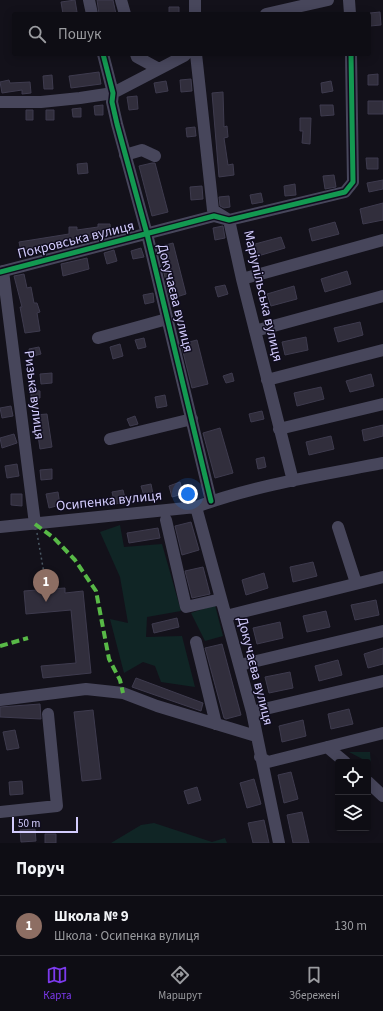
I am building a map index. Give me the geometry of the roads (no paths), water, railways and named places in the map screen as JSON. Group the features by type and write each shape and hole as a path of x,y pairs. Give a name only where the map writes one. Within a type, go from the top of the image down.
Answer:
{"street":[{"path":"89,0 92,12"},
{"path":"121,0 124,12"},
{"path":"195,0 195,12"},
{"path":"275,12 328,0"},
{"path":"349,0 350,12"},
{"name":"Докучаєва вулиця","path":"104,56 113,93 112,102 147,234 211,501"},
{"path":"136,56 159,69"},
{"path":"0,102 41,102 113,93 182,56"},
{"name":"Маріупільська вулиця","path":"196,56 213,210 229,220 242,279 293,481"},
{"name":"Покровська вулиця","path":"2,271 214,216 229,220 345,192 354,182 351,56"},
{"path":"125,155 142,150 154,156"},
{"path":"242,279 383,240"},
{"name":"Ризька вулиця","path":"2,271 35,524"},
{"path":"255,331 383,296"},
{"path":"98,338 167,319"},
{"path":"267,380 383,350"},
{"path":"280,428 383,404"},
{"path":"110,439 192,419"},
{"name":"Осипенка вулиця","path":"0,527 196,507 211,501 293,481 383,463"},
{"name":"Докучаєва вулиця","path":"196,507 252,712 260,757 279,843"},
{"path":"166,520 186,608 221,599"},
{"path":"338,528 356,583"},
{"path":"226,616 383,576"},
{"path":"240,666 383,631"},
{"path":"196,642 216,724"},
{"path":"252,712 383,681"},
{"path":"0,700 86,689 123,693 157,706 256,736"},
{"path":"0,812 57,806 48,714"},
{"path":"260,757 268,762 383,733"},
{"path":"327,747 341,759"},
{"path":"371,785 383,796"}],"place":[{"name":"Школа № 9","path":"46,602"}]}
